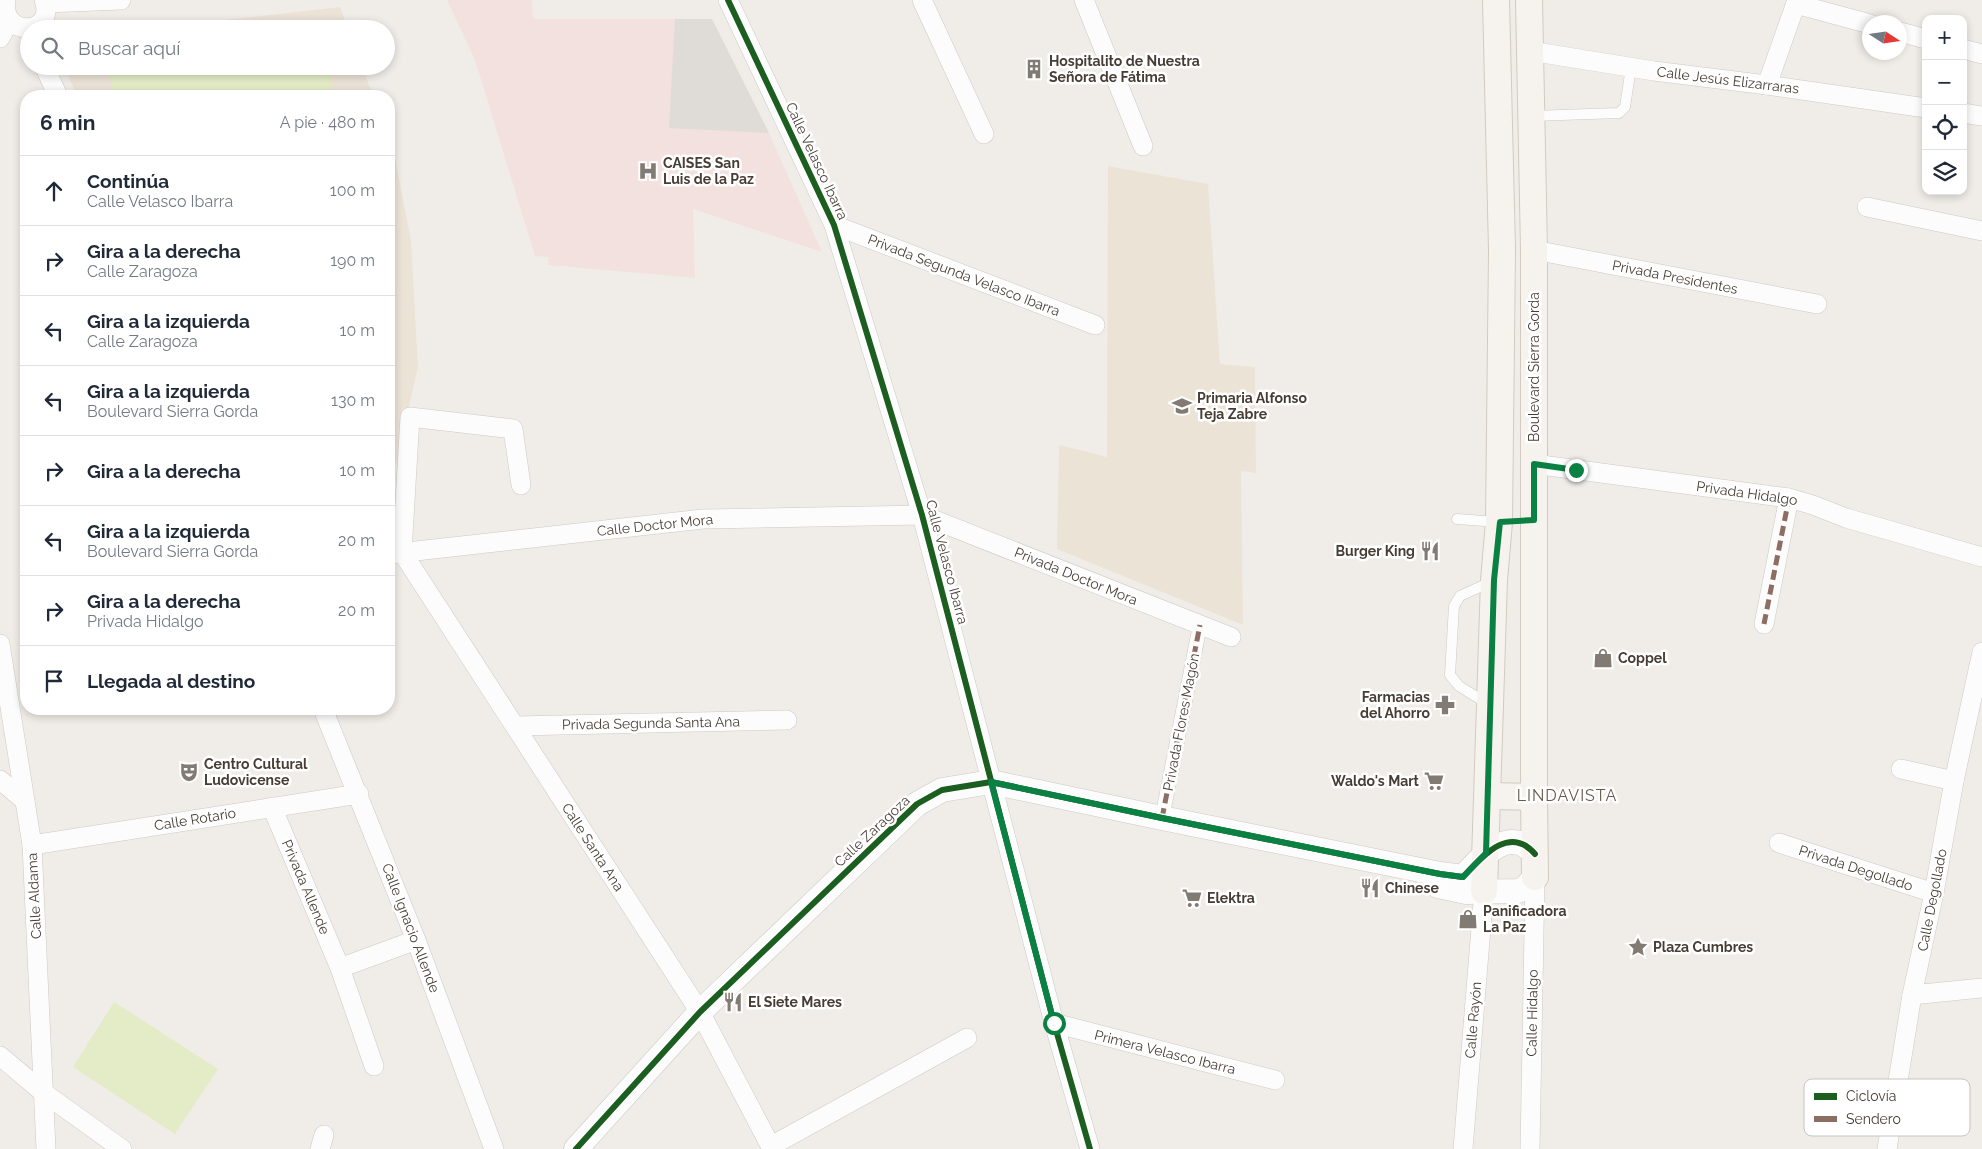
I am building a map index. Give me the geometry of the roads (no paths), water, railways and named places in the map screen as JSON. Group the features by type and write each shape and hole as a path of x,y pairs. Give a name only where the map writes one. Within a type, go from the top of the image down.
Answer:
{"main road":[{"path":"1484,891 1494,580 1500,522 1502,250 1496,0"},
{"name":"Boulevard Sierra Gorda","path":"1528,0 1534,250 1535,866"},
{"path":"1500,522 1534,520"},
{"path":"1488,796 1534,797"}],"street":[{"path":"6,0 4,9 5,30 15,26 20,27"},
{"path":"41,20 44,17 45,2 121,0"},
{"name":"Calle Velasco Ibarra","path":"728,0 834,225 922,515 1054,1023 1090,1149"},
{"path":"922,0 984,134"},
{"path":"1084,0 1143,146"},
{"path":"1767,85 1796,2 1862,22"},
{"path":"1907,34 1922,38"},
{"path":"1967,50 1982,54"},
{"name":"Calle Jesús Elizarraras","path":"1530,51 1922,107"},
{"path":"48,75 55,90"},
{"path":"1967,114 1982,116"},
{"path":"1867,207 1982,231"},
{"name":"Privada Segunda Velasco Ibarra","path":"834,225 1095,325"},
{"name":"Privada Presidentes","path":"1534,250 1817,304"},
{"path":"395,553 410,417 513,429 521,485"},
{"name":"Privada Hidalgo","path":"1534,464 1789,498 1813,504 1846,518 1982,557"},
{"path":"1764,624 1789,498"},
{"name":"Calle Doctor Mora","path":"395,553 703,519 922,515"},
{"name":"Privada Doctor Mora","path":"922,515 1231,637"},
{"name":"Calle Santa Ana","path":"395,553 516,726 700,1012 771,1148"},
{"name":"Privada Flores Magón","path":"1162,818 1200,625"},
{"name":"Calle Aldama","path":"0,644 32,845 46,1149"},
{"name":"Calle Degollado","path":"1898,1079 1912,995 1934,893 1954,781 1982,652"},
{"name":"Calle Ignacio Allende","path":"326,715 359,794 416,940 494,1149"},
{"name":"Privada Segunda Santa Ana","path":"516,726 787,720"},
{"path":"1901,769 1954,781"},
{"path":"0,780 24,800"},
{"name":"Calle Zaragoza","path":"576,1149 700,1012 918,804 942,790 966,787 993,789 1162,818 1463,877 1486,853"},
{"name":"Calle Zaragoza","path":"993,789 1466,892 1484,891"},
{"name":"Calle Rotario","path":"32,845 359,794"},
{"name":"Privada Allende","path":"272,807 340,968 374,1066"},
{"path":"1484,891 1518,891 1525,888 1535,866 1528,846 1520,842 1512,841 1486,853"},
{"name":"Privada Degollado","path":"1779,843 1934,893"},
{"name":"Calle Hidalgo","path":"1530,1149 1535,866"},
{"name":"Calle Rayón","path":"1463,1149 1484,891"},
{"path":"340,968 416,940"},
{"path":"1912,995 1982,988"},
{"name":"Primera Velasco Ibarra","path":"1054,1023 1275,1080"},
{"path":"771,1148 967,1038"},
{"path":"0,1056 44,1093 122,1149"},
{"name":"Calle Degollado","path":"1887,1149 1889,1136"}],"lane":[{"path":"1530,116 1619,114 1625,107 1631,67"},
{"path":"1457,519 1500,522"},
{"path":"1491,705 1458,686 1450,675 1454,606 1460,596 1494,580"}],"place":[{"name":"Hospitalito de Nuestra Señora de Fátima","path":"1034,69"},
{"name":"CAISES San Luis de la Paz","path":"648,171"},
{"name":"Primaria Alfonso Teja Zabre","path":"1182,406"},
{"name":"Burger King","path":"1430,551"},
{"name":"Coppel","path":"1603,658"},
{"name":"Farmacias del Ahorro","path":"1445,705"},
{"name":"Centro Cultural Ludovicense","path":"189,772"},
{"name":"Waldo's Mart","path":"1434,781"},
{"name":"Chinese","path":"1370,888"},
{"name":"Elektra","path":"1192,898"},
{"name":"Panificadora La Paz","path":"1468,919"},
{"name":"Plaza Cumbres","path":"1638,947"},
{"name":"El Siete Mares","path":"733,1002"}],"district":[{"name":"LINDAVISTA","path":"1567,795"}]}
